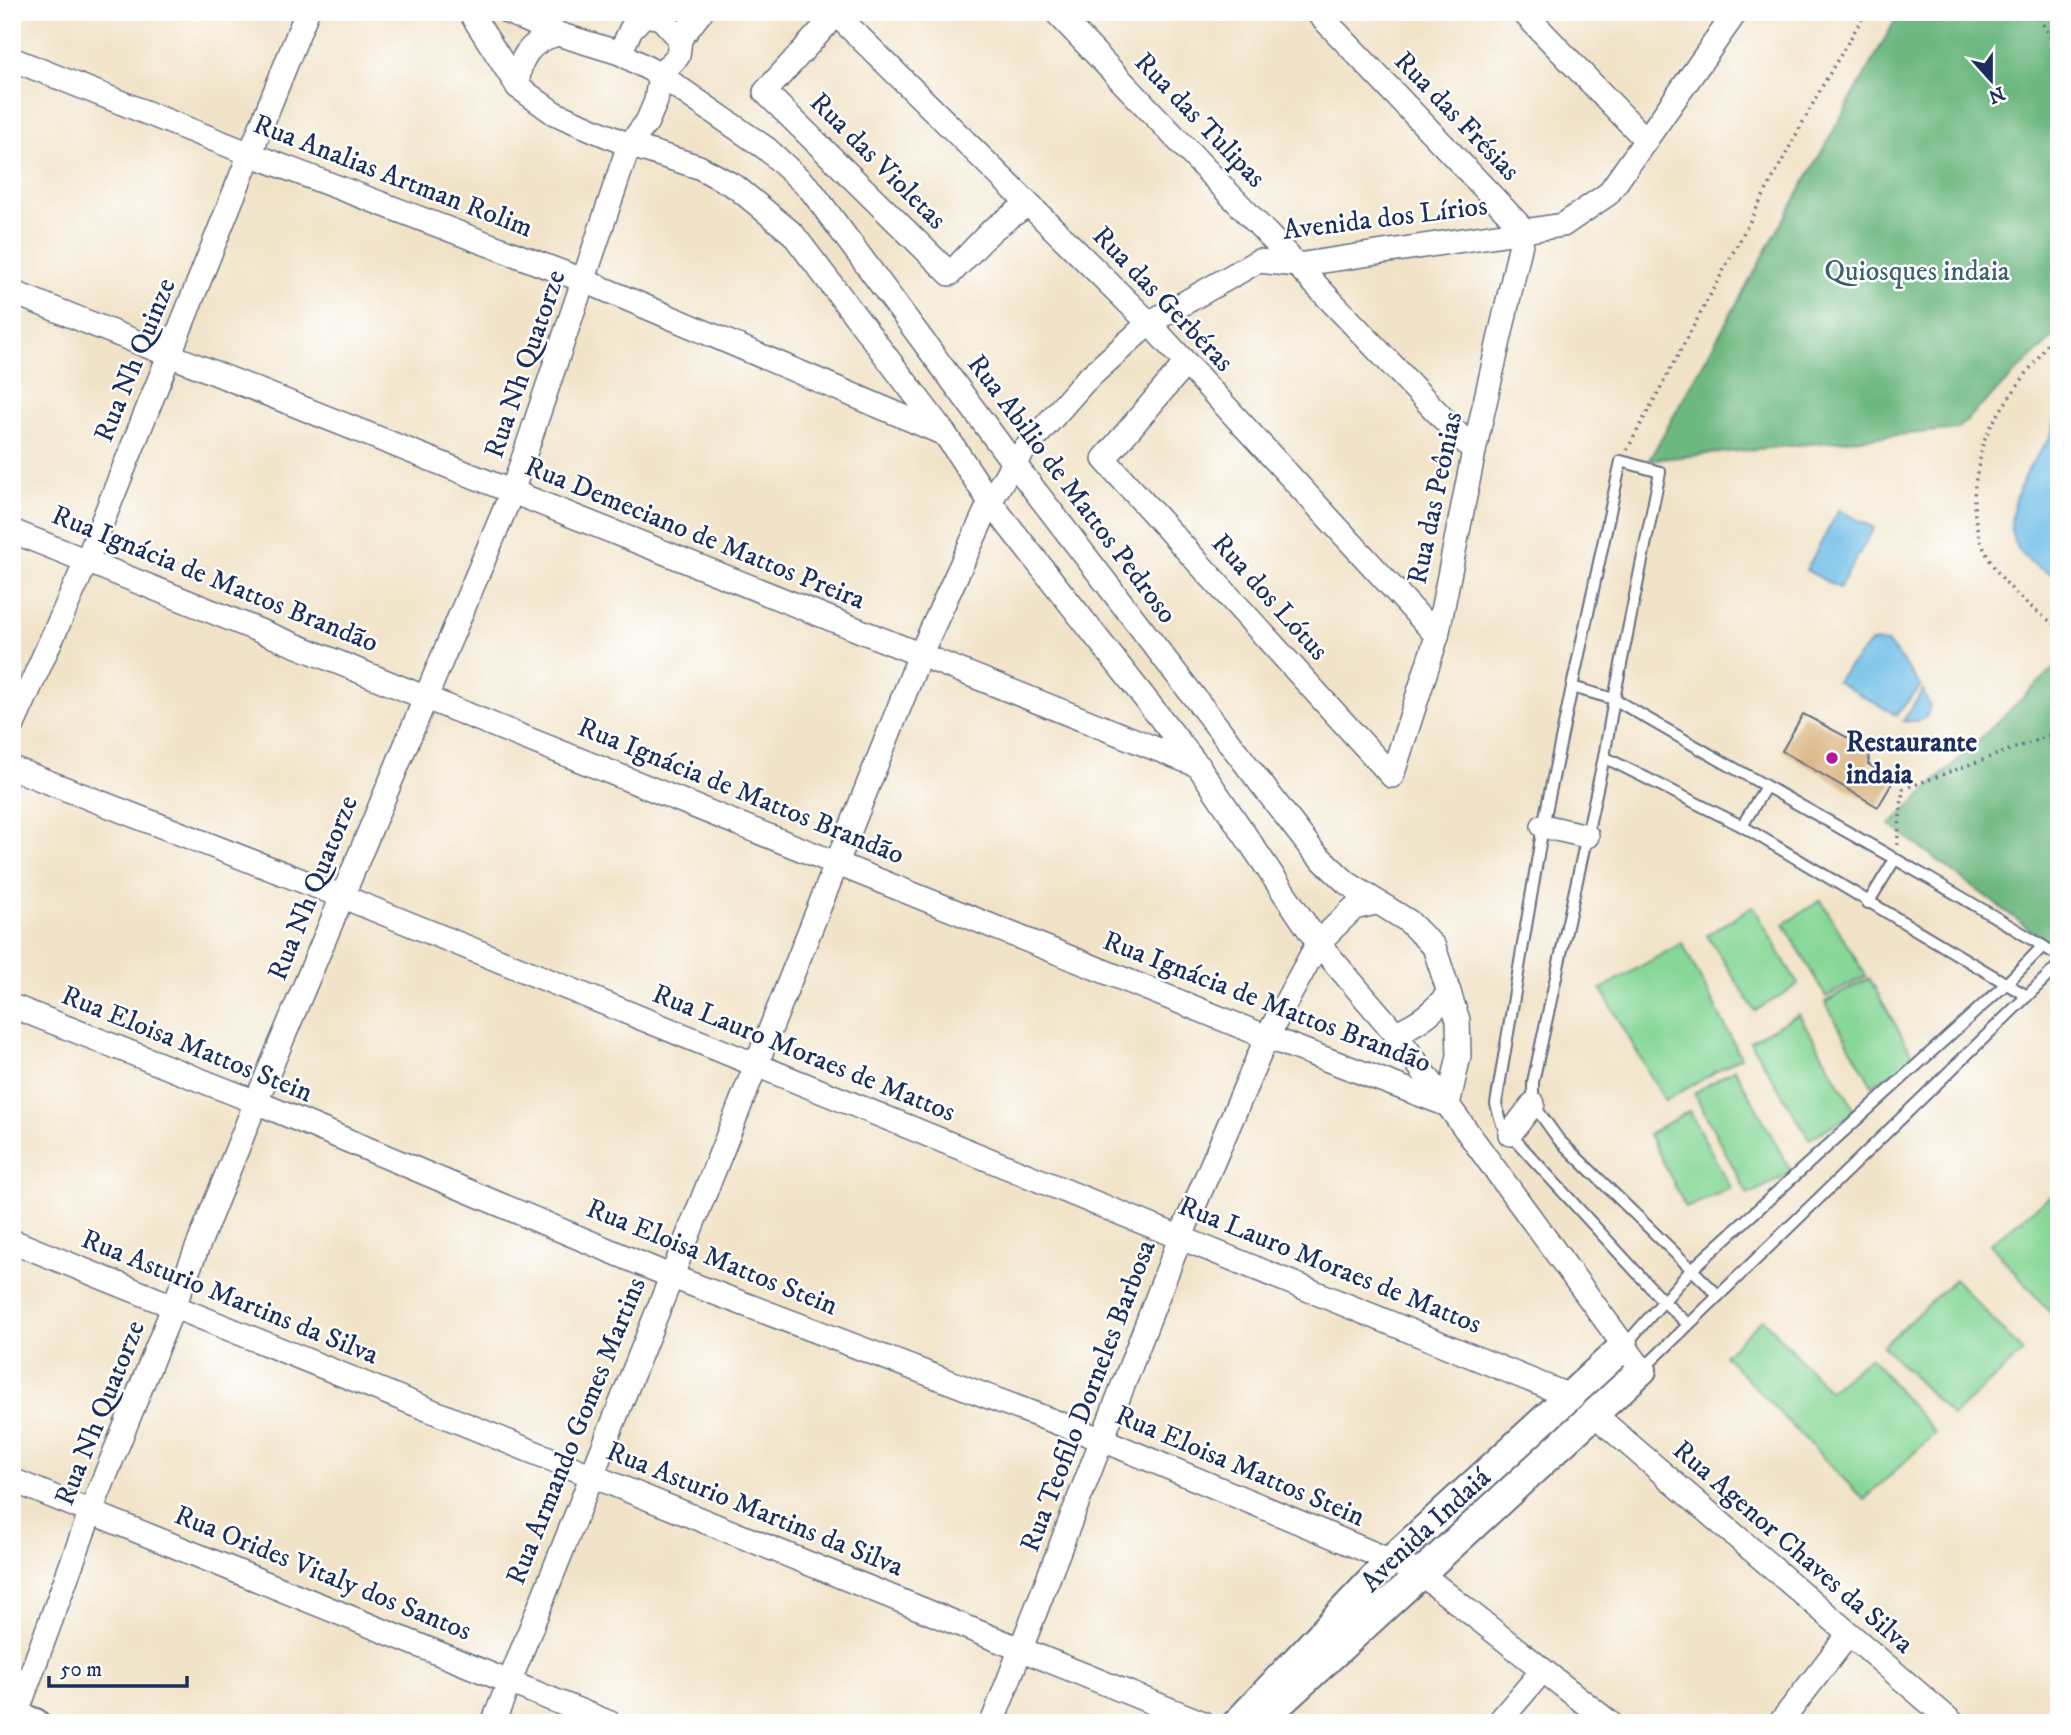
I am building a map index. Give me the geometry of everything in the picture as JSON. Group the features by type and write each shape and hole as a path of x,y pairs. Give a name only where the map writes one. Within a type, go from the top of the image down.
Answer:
{"street":[{"name":"Rua Nh Quinze","path":"12,727 87,560 307,12"},
{"path":"470,12 518,87 554,113 629,145 699,167 736,187 793,234 945,434 990,502 1199,767 1318,943 1395,1033 1642,1370"},
{"name":"Rua Abilio de Mattos Pedroso","path":"508,12 558,34 620,53 660,75 767,149 811,190 1011,460 1313,851 1347,883 1408,921 1434,947 1458,1020 1459,1056 1448,1105"},
{"path":"660,75 678,56 680,39 701,12"},
{"name":"Rua das Tulipas","path":"1056,12 1474,451"},
{"name":"Rua das Frésias","path":"1317,12 1524,230"},
{"path":"1523,12 1646,140"},
{"name":"Avenida dos Lírios","path":"990,502 1011,460 1145,320 1258,261 1297,265 1563,225 1608,194 1736,12"},
{"name":"Rua das Violetas","path":"837,13 765,92 950,274 992,230 1028,204"},
{"name":"Rua das Gerbéras","path":"837,13 1145,320 1437,636"},
{"path":"620,53 631,29 646,14 661,18 680,39"},
{"path":"518,87 517,70 524,55 543,38 558,34"},
{"name":"Rua Analias Artman Rolim","path":"12,59 250,154 585,281 945,434"},
{"name":"Rua Nh Quatorze","path":"19,1719 91,1511 341,896 512,492 629,145 647,122 656,101 660,75"},
{"name":"Rua das Peônias","path":"1392,776 1437,636 1474,451 1524,230"},
{"name":"Rua Demeciano de Mattos Preira","path":"12,292 1199,767"},
{"name":"Rua dos Lótus","path":"1186,363 1104,458 1392,776"},
{"name":"Rua Armando Gomes Martins","path":"493,1723 835,861 920,655 990,502"},
{"name":"Rua Ignácia de Mattos Brandão","path":"12,531 425,695 1267,1037 1448,1105"},
{"name":"Rua Lauro Moraes de Mattos","path":"12,768 341,896 753,1066 1181,1236 1572,1397"},
{"path":"1543,826 1587,836"},
{"name":"Rua Teofilo Dorneles Barbosa","path":"992,1723 1181,1236 1267,1037 1318,943 1354,908 1375,902"},
{"path":"1395,1033 1413,1026 1438,1008 1449,992"},
{"name":"Rua Eloisa Mattos Stein","path":"12,1006 256,1102 670,1276 1103,1440 1420,1573 1610,1723"},
{"path":"1510,1135 1533,1104"},
{"name":"Rua Asturio Martins da Silva","path":"12,1241 1203,1723"},
{"name":"Avenida Indaiá","path":"1237,1723 1390,1561 1572,1397 1624,1346"},
{"name":"Avenida Indaiá","path":"1259,1723 1642,1370"},
{"name":"Rua Agenor Chaves da Silva","path":"1594,1415 1953,1723"},
{"name":"Rua Orides Vitaly dos Santos","path":"12,1479 610,1723"},
{"path":"1780,1723 1848,1635"},
{"path":"1498,1723 1544,1670"}],"lane":[{"path":"1688,1324 1663,1301 1510,1135 1502,1124 1496,1104 1543,826 1621,461 1660,472 1604,757 1533,1082 1533,1104 1559,1140 1718,1295"},
{"path":"1572,687 1614,699 2059,956"},
{"path":"1604,757 1742,826 2027,996"},
{"path":"1742,826 1765,788"},
{"path":"1868,903 1895,859"},
{"path":"1624,1346 1691,1270 2006,984 2043,946"},
{"path":"1642,1370 2059,965"}],"path":[{"path":"1621,461 1824,83 1866,12"},
{"path":"2036,12 2059,52"},
{"path":"2059,327 1985,438 1973,502 1976,526 1987,557 1999,576 2020,598 2059,627"},
{"path":"1895,859 1903,789 2059,732"}],"green space":[{"name":"Quiosques indaia","path":"1900,12 2059,12 2059,326 2052,338 1957,429 1649,460"},
{"path":"2059,663 2059,951 1890,825"},
{"path":"1821,900 1866,976 1826,997 1784,924"},
{"path":"1753,906 1798,985 1755,1011 1707,935"},
{"path":"1682,943 1741,1057 1665,1101 1601,989"},
{"path":"1869,978 1916,1061 1872,1085 1825,1002"},
{"path":"1799,1014 1856,1112 1809,1139 1750,1041"},
{"path":"1735,1069 1792,1173 1748,1195 1694,1093"},
{"path":"1689,1111 1731,1188 1686,1208 1649,1134"},
{"path":"2059,1189 2059,1323 1990,1244"},
{"path":"1955,1279 2023,1352 1952,1416 1883,1346"},
{"path":"1763,1319 1829,1391 1870,1357 1935,1433 1864,1500 1724,1355"}],"water":[{"path":"2059,397 2059,577 2026,558 2012,535 2011,521 2027,472 2053,430"},
{"path":"1839,510 1874,528 1839,588 1806,570"},
{"path":"1871,642 1888,643 1921,686 1896,715 1836,681"},
{"path":"1923,690 1930,707 1926,717 1918,721 1903,721"}],"building":[{"name":"Restaurante indaia","path":"1803,714 1871,750 1868,764 1894,780 1878,807 1782,751"}],"place":[{"name":"Restaurante indaia","path":"1832,758"}]}
